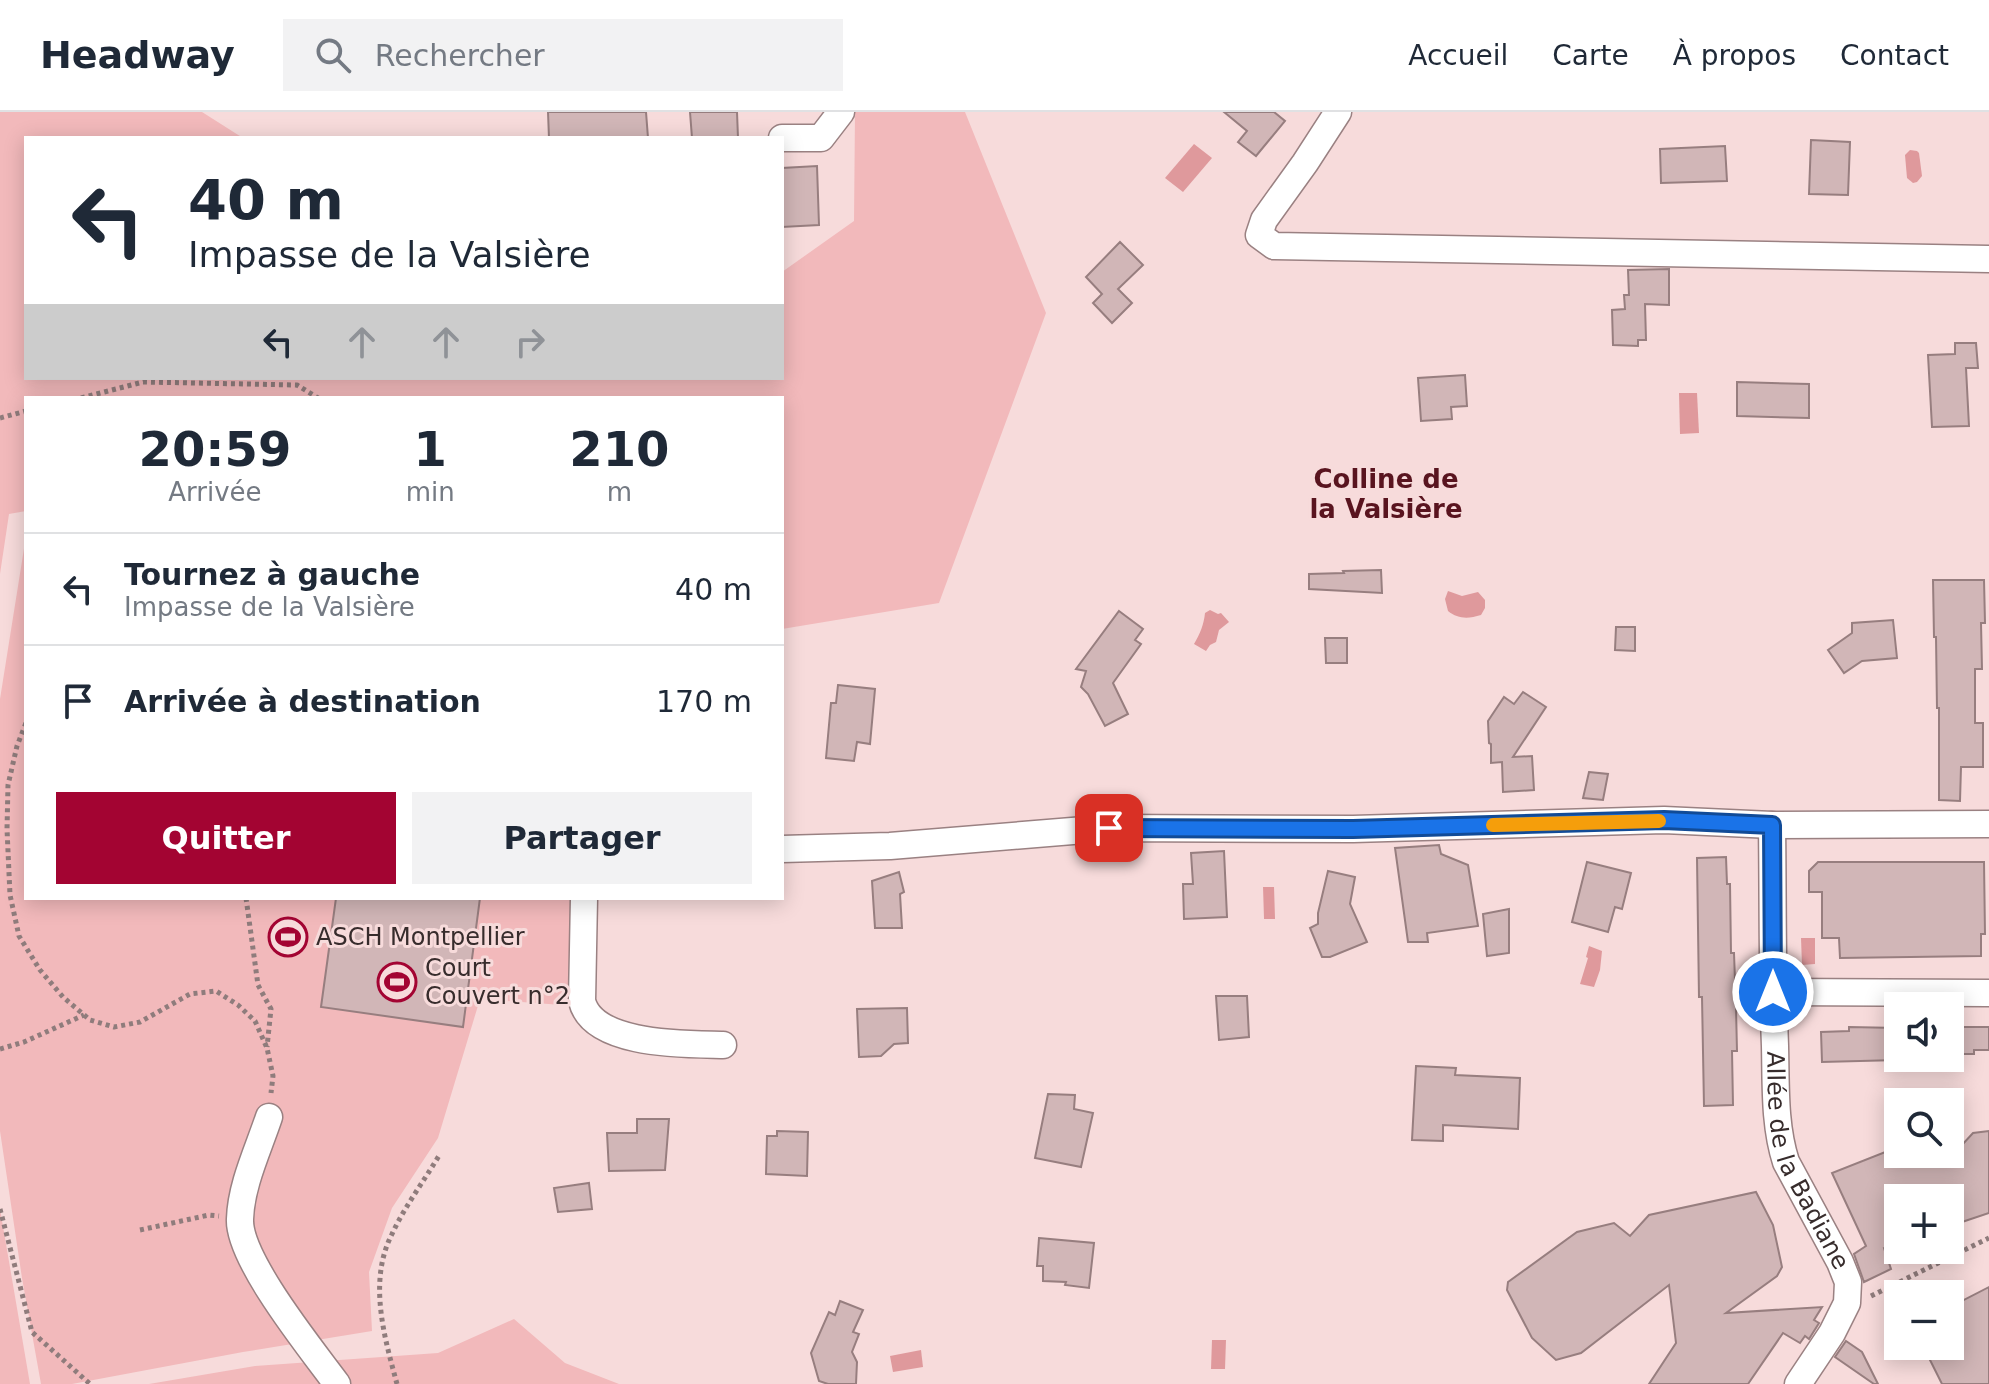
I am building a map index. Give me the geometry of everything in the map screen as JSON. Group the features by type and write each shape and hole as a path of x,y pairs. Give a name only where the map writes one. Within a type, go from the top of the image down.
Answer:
{"street":[{"path":"784,138 821,138 841,112"},
{"path":"1338,112 1264,220 1259,235 1274,246 1989,259"},
{"path":"784,849 890,846 1109,828 1353,829 1664,820 1772,825 1989,824"},
{"name":"Allée de la Badiane","path":"1772,825 1773,992 1780,1144 1786,1162 1848,1282 1847,1303 1832,1333 1798,1384"},
{"path":"584,900 584,1012 598,1024 629,1038 723,1045"},
{"path":"1773,992 1989,993"},
{"path":"269,1117 250,1173 240,1218 240,1234 249,1257 337,1384"}],"path":[{"path":"89,396 143,382 297,385 315,396"},
{"path":"0,418 24,412"},
{"path":"24,728 8,785 10,895 19,936 40,970 63,997 90,1020 114,1027 140,1022 190,994 216,991 238,1005 255,1021 267,1048 273,1076 269,1117"},
{"path":"246,900 258,985 271,1009 267,1048"},
{"path":"0,1049 24,1042 84,1015"},
{"path":"397,1384 381,1317 380,1272 390,1237 440,1154"},
{"path":"0,1209 32,1332 90,1384"},
{"path":"140,1230 209,1215 240,1218"},
{"path":"1847,1303 1868,1297 1989,1238"}],"shaded area":[{"path":"0,112 202,112 240,136 24,136 24,380 784,380 784,271 854,221 855,112 965,112 1046,313 939,603 784,629 784,396 24,396 24,511 9,514 0,574"},
{"path":"1194,144 1212,158 1183,192 1165,178"},
{"path":"1910,150 1919,153 1922,176 1913,183 1907,178 1905,155"},
{"path":"1679,393 1697,393 1699,433 1680,434"},
{"name":"ASCH Montpellier","path":"24,549 24,900 577,900 574,975 562,1005 480,999 438,1138 392,1208 369,1272 372,1331 72,1384 41,1384 0,1131 0,699"},
{"path":"1448,591 1462,596 1478,592 1485,600 1481,615 1463,618 1448,611 1445,599"},
{"path":"1210,610 1221,613 1229,622 1219,630 1216,642 1206,651 1194,644 1205,613"},
{"path":"1263,887 1274,887 1275,919 1264,919"},
{"path":"1801,938 1815,938 1815,964 1802,965"},
{"path":"1589,946 1602,951 1594,987 1580,984"},
{"path":"0,1209 30,1384 0,1384"},
{"path":"514,1319 565,1363 619,1384 149,1384 255,1366 438,1353"},
{"path":"1212,1340 1226,1340 1225,1369 1211,1369"},
{"path":"921,1350 923,1367 893,1372 890,1356"}],"building":[{"path":"548,112 646,112 648,136 549,136"},
{"path":"690,112 737,112 738,136 692,136"},
{"path":"1224,112 1274,112 1285,121 1256,156 1238,142 1247,131"},
{"path":"1811,140 1850,142 1848,195 1809,194"},
{"path":"1725,146 1727,181 1661,183 1660,149"},
{"path":"817,166 819,225 784,227 784,168"},
{"path":"1120,242 1143,265 1118,289 1132,303 1112,323 1093,303 1102,294 1086,277"},
{"path":"1669,269 1669,305 1645,304 1646,340 1638,340 1638,346 1613,345 1612,310 1625,309 1624,295 1629,295 1628,270"},
{"path":"1955,343 1976,343 1978,368 1966,368 1969,426 1932,427 1928,355 1955,354"},
{"path":"1465,375 1467,406 1451,407 1452,419 1421,421 1418,378"},
{"path":"1737,382 1809,384 1809,418 1737,416"},
{"path":"1381,570 1382,593 1309,589 1309,574"},
{"path":"1933,580 1984,580 1982,669 1975,669 1975,723 1983,723 1983,767 1961,767 1960,801 1939,800 1939,708"},
{"path":"1119,611 1143,629 1135,640 1141,644 1113,683 1128,714 1105,726 1081,687 1086,671 1076,669"},
{"path":"1893,620 1897,658 1862,661 1844,673 1828,650 1852,633 1852,623"},
{"path":"1616,627 1635,627 1635,651 1615,650"},
{"path":"1325,638 1347,638 1347,663 1326,663"},
{"path":"838,685 875,689 870,744 857,742 854,761 826,758 831,703 836,703"},
{"path":"1523,692 1546,707 1513,757 1532,756 1534,790 1503,792 1502,762 1491,763 1488,721 1504,697 1514,704"},
{"path":"1589,772 1608,774 1603,800 1583,798"},
{"path":"1439,845 1441,854 1468,865 1478,926 1427,933 1428,942 1408,942 1395,848"},
{"path":"1224,851 1227,917 1184,919 1183,884 1193,884 1191,853"},
{"path":"1726,857 1736,1008 1737,1051 1732,1051 1733,1105 1704,1106 1697,858"},
{"path":"1587,862 1631,873 1622,909 1615,907 1608,932 1572,922"},
{"path":"1818,862 1984,862 1985,934 1981,934 1981,956 1840,958 1839,938 1822,938 1822,892 1809,892 1809,871"},
{"path":"1328,871 1355,877 1350,904 1367,942 1330,957 1322,957 1310,928 1318,924"},
{"path":"899,872 904,892 900,894 902,928 875,928 872,881"},
{"path":"336,900 480,900 463,1027 321,1007"},
{"path":"1509,909 1509,953 1487,956 1483,914"},
{"path":"1216,996 1247,996 1249,1037 1219,1040"},
{"path":"907,1008 908,1043 894,1044 881,1056 859,1057 857,1009"},
{"path":"1849,1027 1884,1028 1884,1060 1822,1062 1821,1032 1849,1031"},
{"path":"1964,1027 1989,1027 1989,1050 1974,1050 1974,1054 1964,1054"},
{"path":"1416,1066 1456,1068 1455,1075 1520,1078 1518,1129 1443,1125 1443,1141 1412,1140"},
{"path":"1048,1094 1075,1095 1074,1109 1093,1113 1081,1167 1035,1158"},
{"path":"637,1119 669,1119 665,1170 609,1171 607,1133 637,1133"},
{"path":"777,1131 808,1132 807,1176 766,1174 767,1136 777,1136"},
{"path":"1989,1131 1989,1213 1964,1221 1964,1184 1884,1184 1884,1264 1889,1264 1891,1269 1864,1282 1854,1254 1866,1246 1832,1173 1884,1153 1884,1168 1964,1168 1964,1143 1973,1133"},
{"path":"589,1183 592,1209 558,1212 554,1188"},
{"path":"1756,1192 1773,1225 1782,1267 1777,1276 1726,1313 1822,1307 1814,1320 1819,1323 1809,1339 1805,1336 1800,1343 1783,1333 1748,1384 1649,1384 1676,1343 1669,1285 1581,1353 1556,1360 1532,1338 1507,1290 1508,1282 1577,1232 1614,1223 1630,1236 1649,1215"},
{"path":"1039,1238 1094,1243 1089,1288 1065,1285 1066,1282 1043,1281 1043,1266 1037,1266"},
{"path":"1989,1287 1989,1384 1942,1384 1930,1360 1964,1360 1964,1300"},
{"path":"840,1301 863,1310 853,1332 859,1334 852,1352 857,1362 856,1384 819,1381 811,1353 829,1312 835,1315"},
{"path":"1846,1341 1862,1352 1878,1384 1835,1357"}],"slow traffic":[{"path":"1493,825 1659,821"}],"place":[{"name":"ASCH Montpellier","path":"288,937"},
{"name":"Court Couvert n°2","path":"397,982"}],"district":[{"name":"Colline de la Valsière","path":"1386,494"}],"route":[{"path":"1109,828 1353,829 1664,820 1772,825 1773,992"}]}
